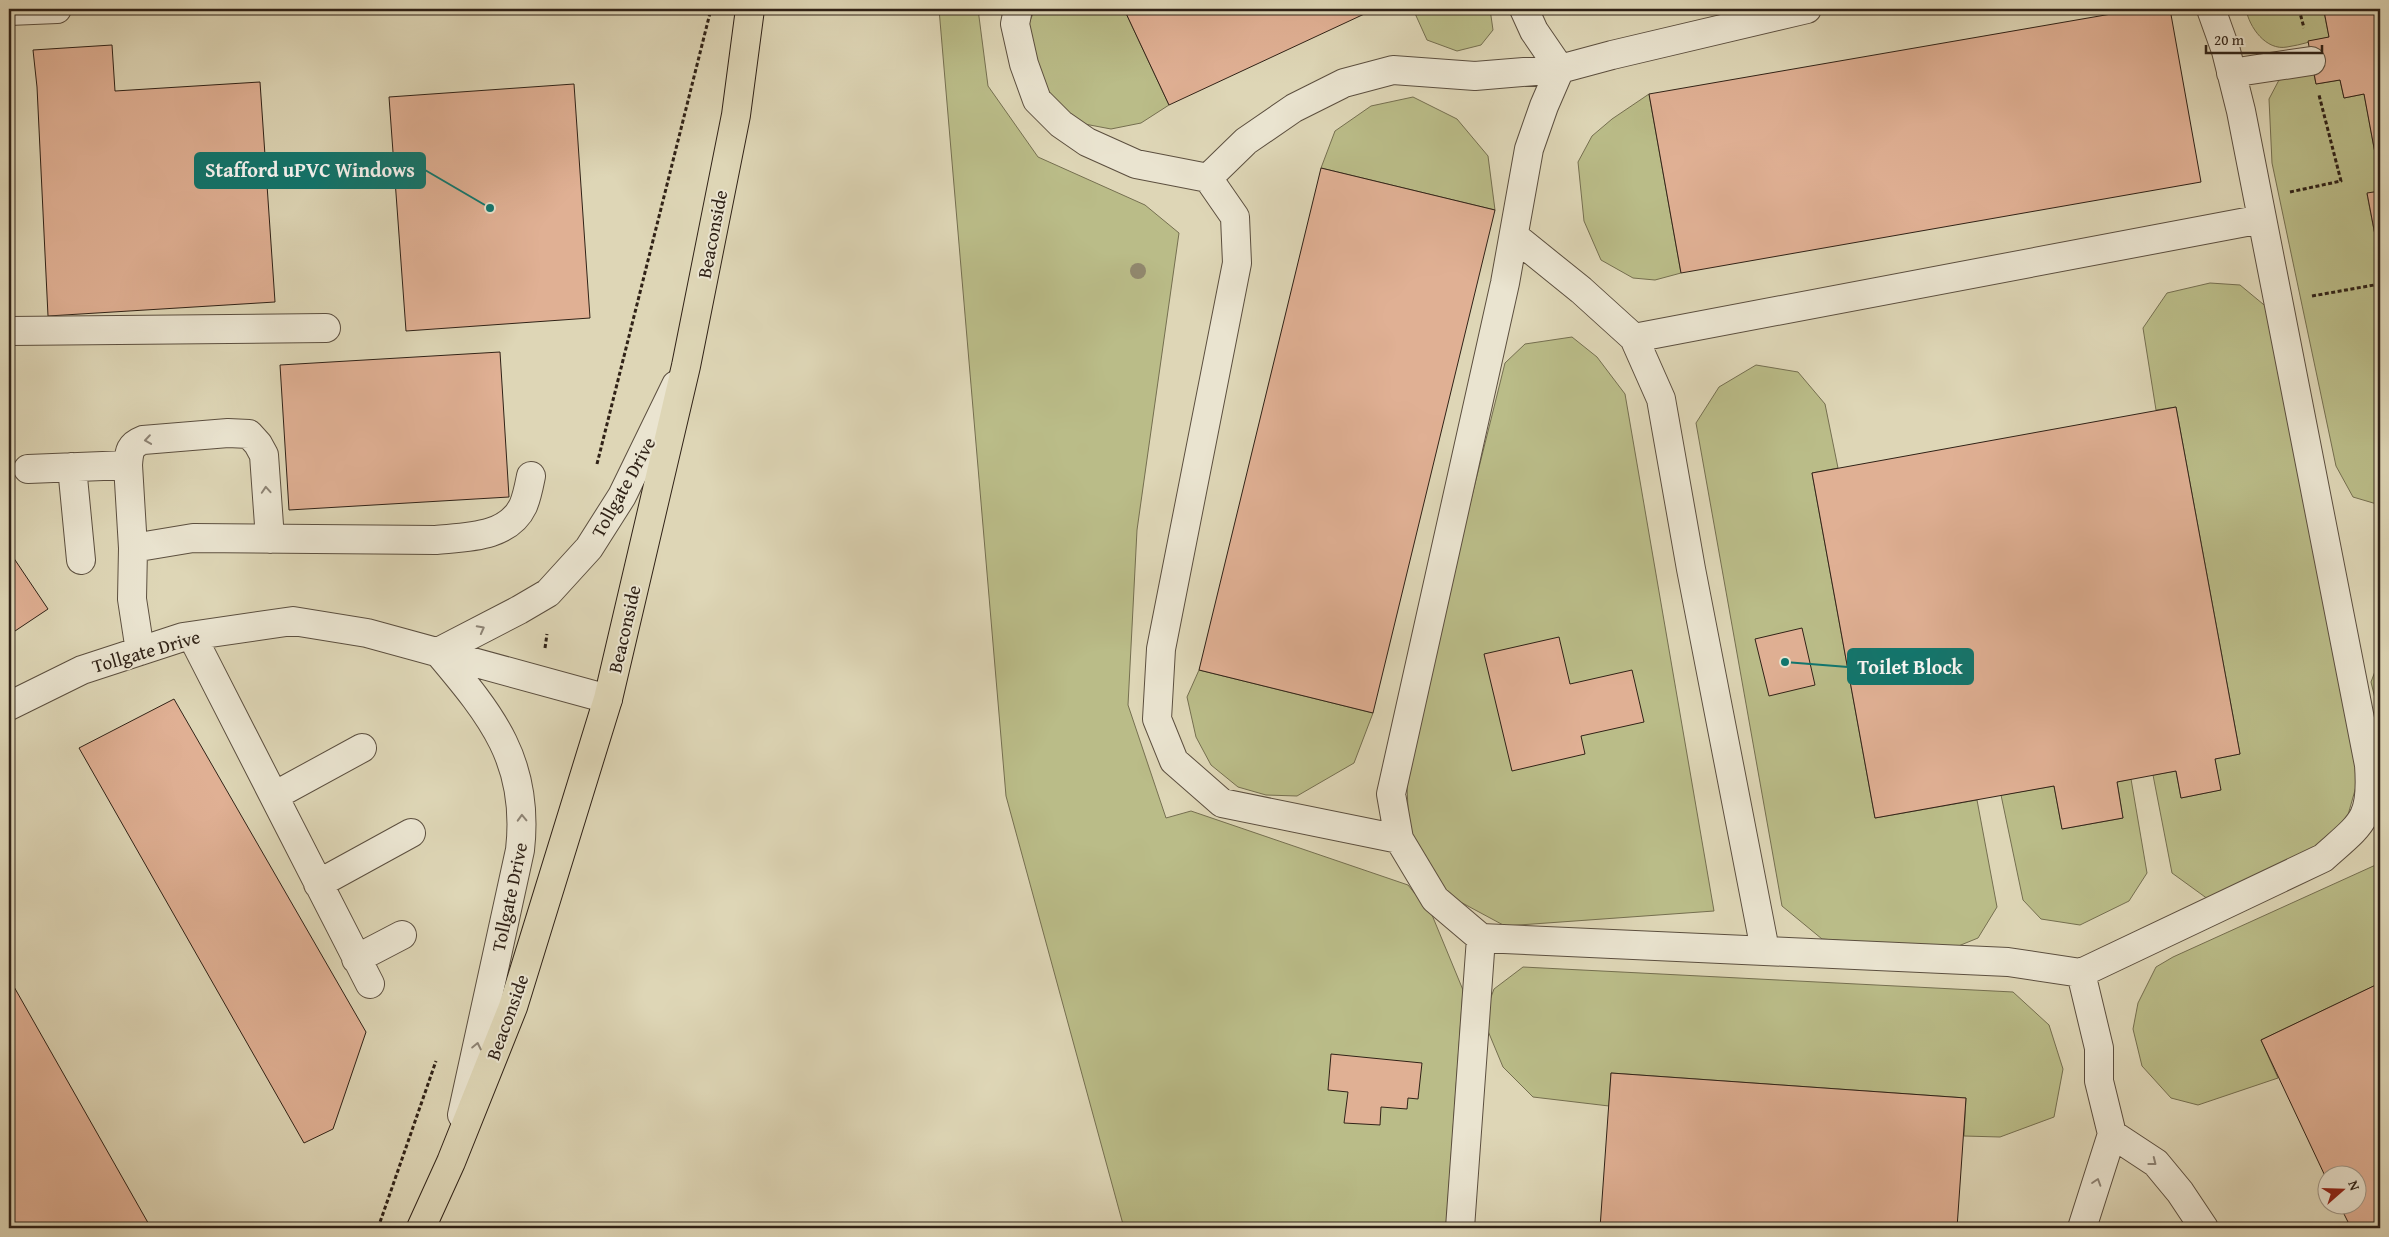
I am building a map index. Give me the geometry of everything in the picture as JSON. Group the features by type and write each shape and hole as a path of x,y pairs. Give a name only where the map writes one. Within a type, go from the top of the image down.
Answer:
{"highway":[{"name":"Beaconside","path":"421,1228 451,1162 513,1007 608,699 686,366 736,115 750,9"}],"street":[{"path":"9,11 57,9"},
{"path":"1018,9 1015,24 1024,64 1037,100 1061,124 1087,142 1136,164 1208,178 1235,217 1237,263 1161,649 1158,719 1174,761 1222,803 1399,839"},
{"path":"1524,9 1534,31 1560,69"},
{"path":"1208,178 1246,141 1294,108 1344,83 1393,70 1474,76 1560,69 1807,9"},
{"path":"1560,69 1544,106 1529,149 1505,283 1391,794 1399,839 1435,899 1481,938 2008,962 2081,973 2323,858 2373,814 2369,765 2262,218 2226,51 2211,9"},
{"path":"2231,73 2311,61"},
{"path":"1634,338 2262,218"},
{"path":"1514,236 1582,290 1634,338 1661,399 1690,569 1765,950"},
{"path":"9,331 326,328"},
{"name":"Tollgate Drive","path":"438,652 548,593 589,548 622,496 686,366"},
{"path":"140,651 132,599 133,548 128,465 129,451 134,443 143,440 249,434 258,444 264,455 270,538"},
{"path":"28,470 128,465"},
{"path":"72,467 81,560"},
{"path":"133,548 193,538 436,540 492,532 511,522 523,507 531,476"},
{"name":"Tollgate Drive","path":"9,706 82,670 140,651 192,636 293,621 367,633 608,699"},
{"path":"192,636 370,984"},
{"name":"Tollgate Drive","path":"438,652 473,693 505,745 515,768 523,823 520,850 451,1162"},
{"path":"274,796 362,748"},
{"path":"318,884 411,833"},
{"path":"356,959 402,934"},
{"path":"1460,1228 1481,938"},
{"path":"2081,973 2099,1048 2099,1081 2112,1134 2082,1228"},
{"path":"2112,1134 2156,1163 2180,1192 2204,1228"}],"path":[{"path":"596,468 712,9"},
{"path":"2285,194 2341,181 2318,94"},
{"path":"2306,298 2380,284"}],"green space":[{"path":"939,9 978,9 988,86 1038,157 1145,205 1179,233 1137,530 1128,705 1166,818 1191,811 1408,885 1432,915 1463,990 1446,1228 1124,1228 1006,796"},
{"path":"1035,9 1124,9 1169,105 1141,123 1111,129 1074,122 1047,99 1032,64 1029,23"},
{"path":"1413,9 1490,9 1493,30 1481,45 1457,51 1427,40"},
{"path":"2246,9 2338,9 2324,12 2329,37 2287,47 2279,47 2272,45 2260,36 2251,23"},
{"path":"2313,70 2316,84 2340,80 2344,98 2364,94 2380,180 2380,191 2367,194 2380,261 2380,505 2353,497 2336,466 2272,163 2269,99 2279,80"},
{"path":"1649,94 1681,273 1655,280 1633,278 1601,260 1584,221 1578,162 1592,136 1612,119"},
{"path":"1413,97 1457,119 1488,156 1495,210 1321,168 1335,131 1371,106"},
{"path":"2210,283 2240,285 2269,309 2359,776 2346,822 2324,848 2212,902 2172,873 2153,775 2176,771 2181,798 2220,790 2215,759 2240,754 2176,407 2156,410 2143,328 2167,293"},
{"path":"1572,337 1597,357 1625,394 1714,911 1505,926 1440,891 1409,834 1406,761 1505,363 1525,344"},
{"path":"1756,365 1798,372 1825,404 1838,468 1812,473 1875,818 1977,800 1997,907 1978,938 1951,949 1822,939 1782,906 1696,423 1719,387"},
{"path":"2380,658 2380,719 2371,682"},
{"path":"1199,670 1373,713 1354,763 1297,796 1266,795 1238,787 1211,765 1196,737 1187,697"},
{"path":"2131,779 2147,873 2129,901 2080,925 2041,919 2023,900 2001,795 2054,786 2062,829 2123,818 2117,782"},
{"path":"2380,863 2380,983 2261,1040 2278,1078 2198,1105 2171,1098 2142,1066 2133,1029 2138,1003 2156,967 2173,957"},
{"path":"1523,967 2013,992 2049,1025 2063,1069 2054,1117 2000,1137 1964,1136 1966,1098 1611,1073 1609,1106 1533,1097 1503,1067 1483,1019 1494,989"}],"building":[{"path":"1124,9 1375,9 1169,105"},
{"path":"2140,9 2170,9 2201,182 1681,273 1649,94"},
{"path":"2380,9 2380,180 2364,94 2344,98 2340,80 2316,84 2308,41 2329,37 2324,11"},
{"path":"112,45 115,91 260,82 275,302 48,316 37,87 33,50"},
{"path":"574,84 590,318 406,331 389,97"},
{"path":"1321,168 1495,210 1373,713 1199,670"},
{"path":"2380,191 2380,261 2367,193"},
{"path":"500,352 509,497 289,510 280,365"},
{"path":"2176,407 2240,754 2215,759 2221,790 2181,798 2176,771 2117,782 2123,818 2062,829 2054,786 1875,818 1812,473"},
{"path":"9,551 48,609 9,635"},
{"path":"1802,628 1815,685 1769,696 1755,639"},
{"path":"1559,637 1570,684 1632,670 1644,722 1581,736 1585,754 1512,771 1484,654"},
{"path":"174,699 366,1032 333,1129 304,1143 79,748"},
{"path":"9,978 151,1228 9,1228"},
{"path":"2380,983 2380,1228 2351,1228 2344,1214 2366,1214 2366,1164 2319,1164 2261,1040"},
{"path":"1331,1054 1422,1063 1418,1099 1408,1098 1407,1109 1381,1107 1380,1125 1344,1123 1348,1092 1328,1090"},
{"path":"1611,1073 1966,1098 1957,1228 1600,1228"}],"place":[{"name":"Stafford uPVC Windows","path":"490,208"},
{"name":"Toilet Block","path":"1785,662"}]}
